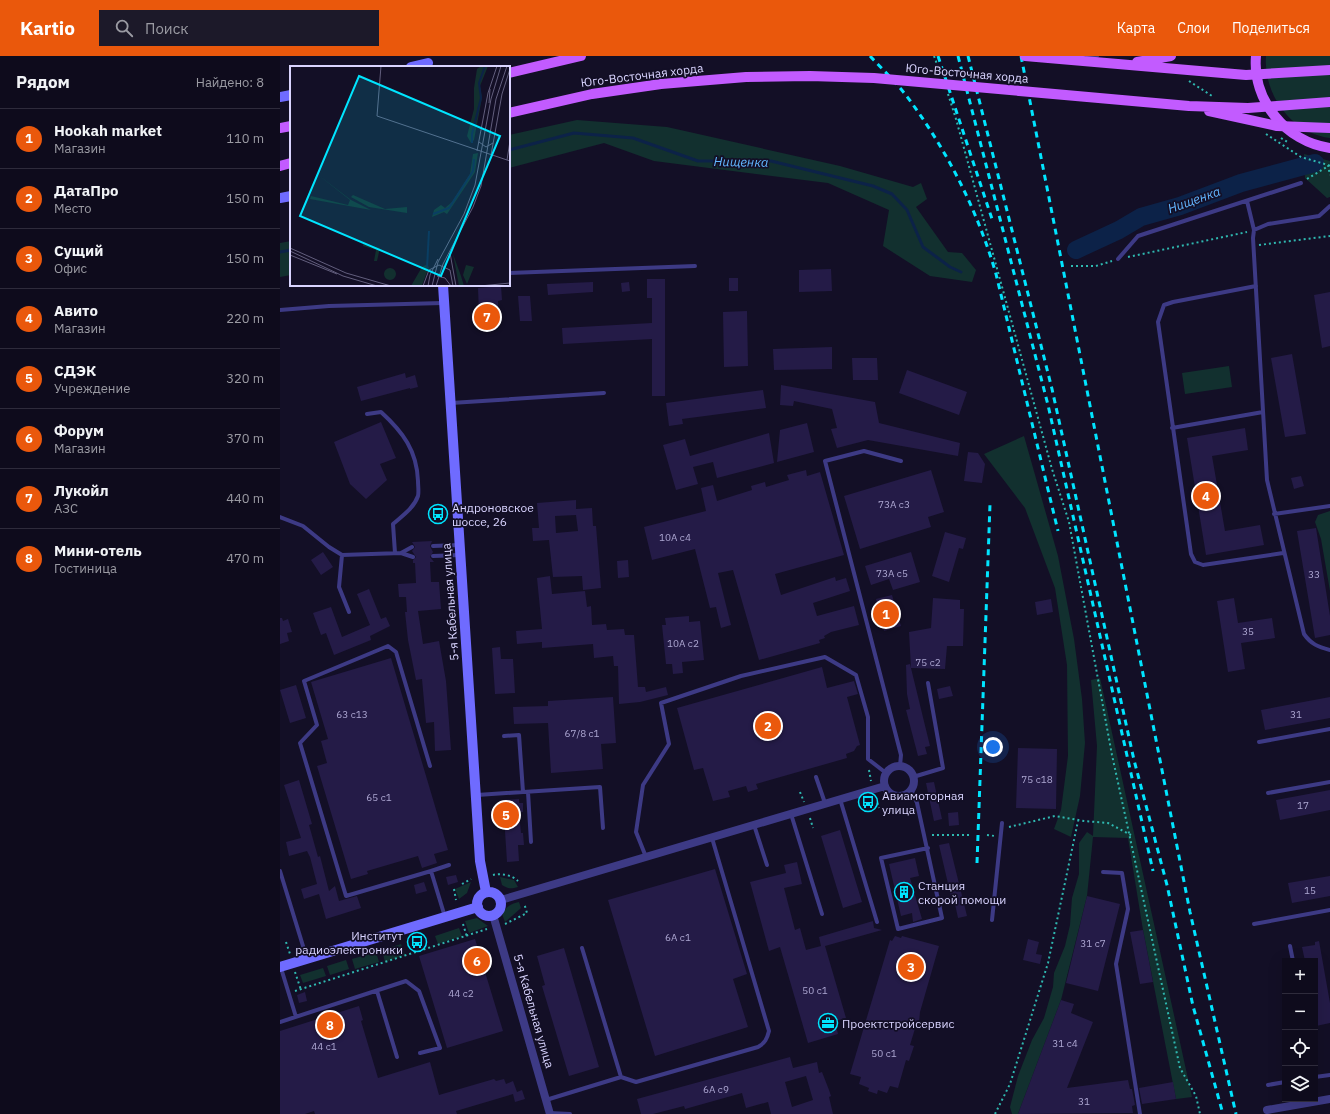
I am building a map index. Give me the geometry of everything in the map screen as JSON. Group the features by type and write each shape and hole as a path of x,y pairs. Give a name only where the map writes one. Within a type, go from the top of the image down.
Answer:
{"main road":[{"path":"510,73 581,56"},
{"name":"Юго-Восточная хорда","path":"1025,56 1246,75 1330,70"},
{"name":"Юго-Восточная хорда","path":"1107,64 1143,62 1171,56"},
{"path":"1256,56 1258,84 1274,116 1287,129 1302,139 1330,148"},
{"name":"Юго-Восточная хорда","path":"510,113 592,94 662,84 746,77 810,76 882,78 1189,106 1248,108 1330,102"},
{"path":"1189,106 1277,126 1330,128"},
{"path":"280,128 290,126"},
{"path":"280,166 290,163"}],"street":[{"path":"414,66 428,62"},
{"path":"280,97 290,95"},
{"path":"280,198 290,196"},
{"name":"5-я Кабельная улица","path":"443,286 480,861 486,892"},
{"path":"900,766 907,768 913,777 914,784 911,790 904,795 894,795 887,790 885,786 886,773 892,768 900,766"},
{"path":"501,900 885,786"},
{"path":"478,907 480,896 486,892 493,892 501,900"},
{"path":"478,907 485,915 493,915 499,911 501,900"},
{"path":"280,967 478,907"},
{"name":"5-я Кабельная улица","path":"493,915 550,1114"},
{"path":"1318,1100 1330,1099"},
{"path":"1268,1112 1301,1102"}],"lane":[{"path":"1088,56 1097,56"},
{"path":"1118,259 1138,236 1301,184"},
{"path":"1247,201 1254,230 1254,245 1258,275 1256,286 1267,480 1283,553 1304,634 1308,641 1317,647 1330,650"},
{"path":"1254,230 1268,224 1319,216 1330,206"},
{"path":"510,273 694,266"},
{"path":"1256,286 1172,302 1164,305 1158,322 1188,542 1195,562 1203,565 1283,553"},
{"path":"280,310 329,306 444,303"},
{"path":"450,403 604,393"},
{"path":"367,414 382,412 397,426 411,446 417,467 418,495 413,505 393,524 395,553"},
{"path":"1172,428 1263,412"},
{"path":"900,766 900,755 825,461 864,451 901,461"},
{"path":"1274,514 1330,506"},
{"path":"280,518 303,526 328,547 342,555 401,553 413,557"},
{"path":"433,546 460,550"},
{"path":"401,553 412,547"},
{"path":"433,556 460,550"},
{"path":"342,555 339,587 349,612"},
{"path":"430,766 396,652 388,646 304,681 317,725 300,743 346,896 449,866"},
{"path":"646,858 636,832 643,785 669,744 661,703 742,676 825,656 856,675 868,717 868,759 886,773"},
{"path":"913,777 943,768 928,683"},
{"path":"1259,742 1330,729"},
{"path":"504,736 519,735 531,842"},
{"path":"816,777 825,804"},
{"path":"1268,793 1330,782"},
{"path":"476,795 600,786 603,828"},
{"path":"911,790 917,803 928,848 942,918 898,929 881,858 928,848"},
{"path":"840,799 877,922"},
{"path":"791,814 822,914"},
{"path":"754,825 767,865"},
{"path":"992,920 1002,826"},
{"path":"546,1100 621,1077 636,1082 764,1044 768,1037 769,1031 712,838"},
{"path":"280,871 307,959"},
{"path":"431,871 445,917"},
{"path":"1103,872 1122,873 1128,909 1116,964 1140,1114"},
{"path":"1254,924 1330,910"},
{"path":"1290,946 1292,958"},
{"path":"582,948 621,1077"},
{"path":"280,967 296,1017"},
{"path":"280,1022 406,981 419,991 440,1048 420,1053"},
{"path":"377,991 397,1057"},
{"path":"1318,1077 1330,1075"},
{"path":"1268,1085 1282,1083"},
{"path":"550,1114 570,1114"}],"path":[{"path":"934,56 942,77"},
{"path":"946,91 956,119 1052,470 1069,522 1112,755 1131,835 1180,1068 1196,1096 1200,1114"},
{"path":"1301,184 1330,165"},
{"path":"1071,266 1096,266 1118,259 1254,230"},
{"path":"1254,245 1330,236"},
{"path":"869,770 872,784"},
{"path":"800,792 804,802"},
{"path":"876,797 879,808"},
{"path":"1002,826 1055,816 1078,821 1108,823 1131,835"},
{"path":"810,818 813,828"},
{"path":"995,1114 1010,1084 1048,963 1078,821"},
{"path":"931,835 970,835"},
{"path":"493,875 499,874 514,877 518,881"},
{"path":"462,884 470,879"},
{"path":"454,889 456,900"},
{"path":"505,924 527,913 524,903"},
{"path":"463,924 467,937"},
{"path":"288,993 467,937 487,929"}],"green space":[{"path":"1266,56 1330,56 1330,138 1316,135 1303,128 1292,120 1282,109 1269,84 1266,70"},
{"path":"577,120 667,127 840,166 913,187 921,183 927,199 916,207 948,252 962,253 976,270 972,282 930,276 883,246 889,210 828,183 654,161 604,143 510,168 510,135"},
{"path":"1304,154 1330,161 1330,197 1327,198 1305,178"},
{"path":"290,241 290,275 280,277 280,243"},
{"path":"1229,366 1232,387 1185,394 1182,373"},
{"path":"1024,436 1058,556 1074,639 1082,699 1085,743 1080,796 1071,837 1054,829 1061,810 1068,756 1067,665 1055,588 1025,508 984,454"},
{"path":"1330,511 1330,591 1321,539 1315,522 1318,515"},
{"path":"1100,678 1192,1097 1176,1099 1143,930 1128,838 1093,837 1087,896 1061,1000 1018,1114 1012,1114 1010,1107 1018,1076 1032,1040 1044,1018 1053,987 1054,973 1065,946 1070,925 1072,898 1079,874 1079,843 1087,832 1093,836 1097,746 1091,680"},
{"path":"500,877 514,880 518,887 510,888 502,885"},
{"path":"471,882 467,893 459,899 455,889"},
{"path":"519,902 521,908 505,922 502,914 505,909"},
{"path":"477,918 488,926 469,933 465,921"},
{"path":"459,928 462,936 438,944 435,936"},
{"path":"401,944 405,955 385,962 382,950"},
{"path":"376,952 379,962 355,969 352,959"},
{"path":"346,960 349,969 330,975 327,966"},
{"path":"323,968 326,976 303,983 300,975"}],"building":[{"path":"831,269 832,291 799,292 799,270"},
{"path":"729,278 738,278 738,291 729,291"},
{"path":"647,279 665,279 665,396 652,396 652,339 563,344 562,328 652,323 652,298 647,298"},
{"path":"593,282 593,292 548,295 547,284"},
{"path":"629,282 630,291 622,292 621,283"},
{"path":"501,286 502,300 498,301 499,323 477,324 476,314 479,313 478,288"},
{"path":"1330,292 1330,346 1322,348 1314,295"},
{"path":"518,296 530,296 532,321 520,321"},
{"path":"747,311 748,366 724,367 723,312"},
{"path":"832,347 832,369 774,370 773,349"},
{"path":"1292,354 1306,434 1285,437 1271,358"},
{"path":"852,358 877,358 878,380 853,380"},
{"path":"907,370 967,392 959,415 899,393"},
{"path":"405,373 406,378 415,375 418,387 361,401 357,387"},
{"path":"781,385 875,402 879,423 960,443 958,456 868,440 837,448 831,429 837,428 832,409 794,401 793,406 780,405"},
{"path":"763,390 766,408 682,419 683,424 669,426 666,403"},
{"path":"381,422 396,458 380,464 387,480 366,499 350,484 334,442"},
{"path":"807,423 814,452 777,462 780,430"},
{"path":"1245,428 1248,450 1212,456 1225,531 1260,525 1264,545 1206,555 1187,438"},
{"path":"769,433 774,463 717,478 713,462 693,467 698,484 676,490 663,445 685,439 690,456"},
{"path":"968,452 978,453 985,464 982,483 964,481"},
{"path":"806,470 807,476 820,472 844,555 775,574 781,595 835,577 836,581 846,578 850,591 813,603 817,616 854,606 859,625 831,632 824,636 825,638 819,640 820,643 759,660 733,570 718,573 731,625 721,628 716,607 710,608 695,549 652,560 644,527 706,511 701,488 713,485 717,501 752,490 751,486 765,482 766,487 789,480 787,475"},
{"path":"931,470 944,512 928,517 931,527 860,549 844,496"},
{"path":"1301,476 1304,486 1294,489 1291,478"},
{"path":"576,500 576,509 592,508 593,526 596,526 601,588 583,590 582,576 553,577 549,540 533,541 532,528 539,528 537,503","holes":["576,515 578,531 556,533 555,516"]},
{"path":"1316,528 1330,616 1330,635 1315,638 1297,531"},
{"path":"945,532 966,538 963,549 959,548 949,582 932,576"},
{"path":"432,541 430,546 433,552 430,557 434,562 430,562 431,582 439,582 441,609 418,611 423,644 439,641 446,681 451,750 435,751 434,722 426,723 422,679 416,680 408,640 405,612 407,612 406,597 399,597 398,584 416,583 415,563 413,563 413,560 416,557 412,551 415,547 412,542"},
{"path":"323,552 333,567 321,575 311,560"},
{"path":"911,552 920,582 893,590 889,579 871,585 865,566"},
{"path":"628,560 629,577 618,578 617,561"},
{"path":"550,576 552,594 585,591 587,607 591,606 592,625 606,624 607,630 624,629 625,635 634,635 638,687 645,687 646,692 666,687 668,695 640,702 619,704 618,666 614,666 613,656 594,658 593,644 542,648 542,642 517,644 516,631 542,629 537,578"},
{"path":"369,589 381,619 386,617 390,626 370,636 371,640 334,655 326,633 321,635 313,613 331,607 342,637 370,625 357,594"},
{"path":"892,595 901,626 884,631 876,599"},
{"path":"933,598 960,600 960,609 964,609 963,646 947,646 945,669 911,668 909,632 931,628"},
{"path":"1234,598 1238,623 1272,618 1275,638 1241,643 1245,669 1228,672 1217,601"},
{"path":"1051,599 1053,612 1037,615 1035,602"},
{"path":"689,616 689,622 700,621 704,660 682,662 683,673 673,674 672,664 666,664 662,625 666,625 665,618"},
{"path":"280,618 282,618 283,621 288,619 292,632 287,633 289,641 280,644"},
{"path":"500,647 501,659 513,659 515,693 495,694 492,648"},
{"path":"391,658 448,850 434,854 437,863 422,868 418,856 367,871 368,874 351,879 317,766 327,763 321,741 328,739 311,682"},
{"path":"910,664 930,746 925,747 927,754 918,756 906,710 910,709 907,694 906,665"},
{"path":"822,667 827,688 854,681 858,694 847,697 860,745 857,746 854,751 846,754 847,758 756,784 758,789 748,792 746,786 728,791 730,797 713,801 703,768 694,770 677,708"},
{"path":"296,685 306,718 290,723 280,690"},
{"path":"950,686 953,696 939,699 937,689"},
{"path":"613,697 616,743 601,744 603,769 551,773 548,723 514,724 513,707 548,706 548,701"},
{"path":"1330,697 1330,718 1265,730 1261,710"},
{"path":"1018,748 1057,749 1056,809 1016,808"},
{"path":"299,780 312,824 309,825 318,857 320,856 329,891 335,886 339,901 357,896 361,908 326,919 319,894 304,899 301,889 317,884 310,857 307,851 289,856 286,842 301,838 284,785"},
{"path":"934,782 942,819 934,821 926,783"},
{"path":"1330,790 1330,810 1280,820 1276,800"},
{"path":"519,799 519,803 523,803 523,812 519,812 524,845 518,845 519,861 507,862 503,800"},
{"path":"958,812 959,825 949,826 948,813"},
{"path":"840,830 862,902 843,908 821,836"},
{"path":"949,843 967,916 958,918 955,904 953,905 939,845"},
{"name":"Станция скорой помощи","path":"915,858 919,876 910,878 922,919 913,922 912,913 901,916 889,864"},
{"path":"797,862 802,884 784,888 795,930 800,928 806,950 821,946 819,937 873,921 874,928 882,930 825,946 846,1018 835,1021 838,1034 808,1043 780,947 769,951 750,882 786,873 784,865"},
{"path":"715,869 747,974 733,979 748,1027 655,1056 608,900"},
{"path":"456,875 458,882 448,885 446,877"},
{"path":"1330,876 1330,896 1292,903 1288,883"},
{"path":"424,882 427,891 416,894 414,885"},
{"path":"1087,896 1120,904 1098,991 1066,983"},
{"path":"1143,930 1153,982 1140,984 1130,932"},
{"path":"895,936 901,938 902,936 939,946 920,1012 919,1022 917,1022 910,1045 914,1046 909,1061 906,1060 898,1088 890,1086 887,1093 878,1090 877,1094 868,1091 869,1088 859,1084 861,1077 850,1074 890,940 892,941"},
{"path":"475,939 503,1031 447,1048 419,956"},
{"path":"1028,939 1039,942 1036,954 1042,955 1040,964 1023,960"},
{"path":"1319,941 1330,1003 1330,1023 1318,1026 1318,958 1304,958 1302,947 1315,945 1315,942"},
{"path":"564,948 599,1067 569,1076 542,986 545,985 537,956"},
{"path":"305,992 307,1001 299,1003 297,995"},
{"path":"1061,1000 1074,1004 1071,1013 1093,1022 1067,1088 1128,1080 1130,1089 1132,1089 1135,1105 1132,1106 1133,1113 1018,1114"},
{"path":"359,1006 363,1020 361,1021 378,1078 430,1062 439,1095 494,1079 496,1081 504,1079 506,1084 513,1081 517,1092 522,1090 525,1099 515,1102 513,1094 456,1111 457,1114 315,1114 314,1111 305,1114 280,1114 280,1031"},
{"path":"790,1057 793,1068 817,1062 819,1073 822,1072 831,1096 829,1097 833,1114 771,1114 768,1102 746,1108 742,1093 685,1109 684,1106 653,1114 641,1114 637,1099","holes":["806,1076 813,1100 792,1107 785,1082"]},
{"path":"1173,1082 1176,1099 1142,1104 1139,1088"}],"waterway":[{"name":"Нищенка","path":"510,150 574,133 633,138 698,161 771,161 873,186 892,194 907,210 923,247 950,267 961,272"},
{"name":"Нищенка","path":"1076,250 1119,230 1141,217 1180,206 1241,183 1315,163"},
{"name":"Нищенка","path":"280,252 290,250"}],"railway":[{"path":"870,56 902,90 938,142 961,184 980,228 996,274 1058,531"},
{"path":"938,56 993,222"},
{"path":"958,56 1048,405 1153,871"},
{"path":"968,56 1052,389 1134,760 1167,885 1193,1006 1223,1114"},
{"path":"1021,56 1190,912 1236,1114"},
{"path":"977,863 990,504"}],"place":[{"name":"Лукойл","path":"487,317"},
{"name":"Авито","path":"1206,496"},
{"name":"Андроновское шоссе, 26","path":"438,514"},
{"name":"Hookah market","path":"886,614"},
{"name":"ДатаПро","path":"768,726"},
{"name":"Авиамоторная улица","path":"868,802"},
{"name":"СДЭК","path":"506,815"},
{"name":"Станция скорой помощи","path":"904,892"},
{"name":"Институт радиоэлектроники","path":"417,942"},
{"name":"Форум","path":"477,961"},
{"name":"Сущий","path":"911,967"},
{"name":"Проектстройсервис","path":"828,1023"},
{"name":"Мини-отель","path":"330,1025"}]}
